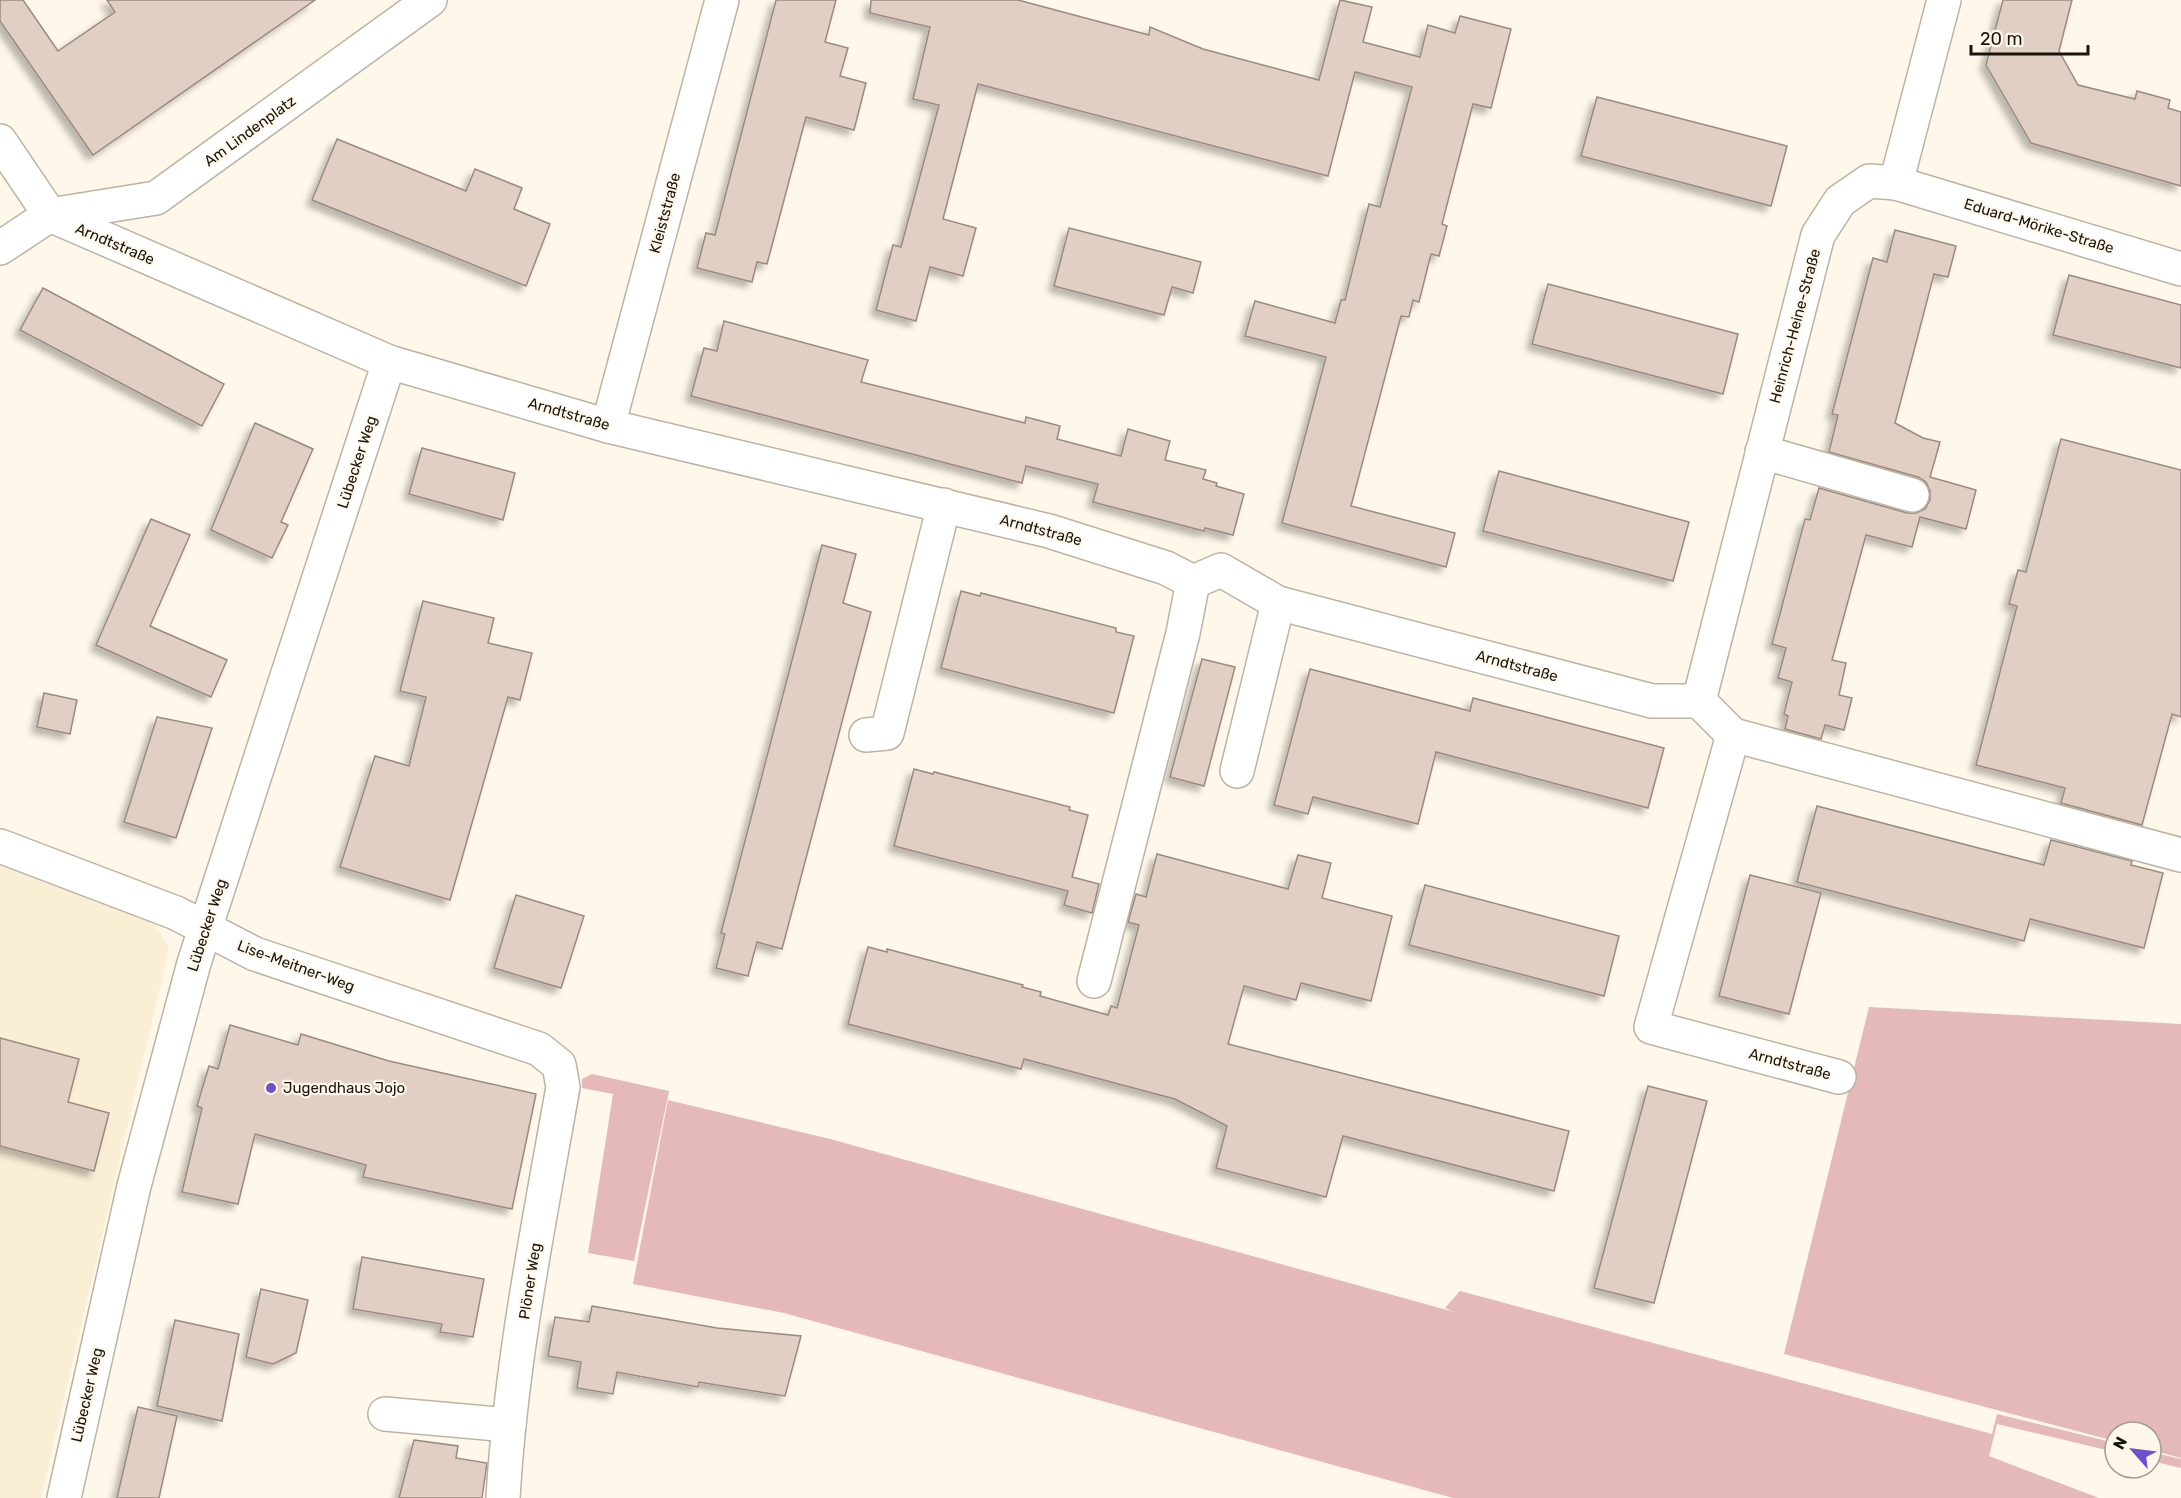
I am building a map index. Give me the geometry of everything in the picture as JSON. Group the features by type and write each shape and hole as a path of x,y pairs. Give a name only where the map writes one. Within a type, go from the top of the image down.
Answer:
{"street":[{"name":"Am Lindenplatz","path":"50,215 156,198 430,0"},
{"name":"Kleiststraße","path":"608,426 722,0"},
{"path":"1896,183 1944,0"},
{"path":"0,141 50,215 0,248"},
{"name":"Heinrich-Heine-Straße","path":"1699,701 1818,235 1840,201 1869,181 1896,183"},
{"name":"Eduard-Mörike-Straße","path":"1896,183 2181,269"},
{"name":"Arndtstraße","path":"50,215 389,362 608,426 1049,531 1167,568 1193,582 1221,570 1278,603 1652,701 1699,701"},
{"name":"Lübecker Weg","path":"64,1498 134,1186 205,930 389,362"},
{"path":"1762,452 1912,495"},
{"path":"866,735 887,733 944,505"},
{"path":"1094,981 1181,644 1193,582"},
{"path":"1237,771 1278,603"},
{"path":"1699,701 1733,735 2181,855"},
{"name":"Arndtstraße","path":"1733,735 1651,1027 1839,1077"},
{"name":"Lise-Meitner-Weg","path":"0,846 176,913 255,954 539,1049 559,1065"},
{"name":"Plöner Weg","path":"503,1498 509,1425 531,1271 563,1087 559,1065"},
{"path":"384,1414 509,1425"}],"shaded area":[{"path":"0,857 93,891 155,924 169,948 41,1498 0,1498"},
{"path":"1869,1007 2181,1024 2181,1458 2163,1453 2163,1420 2103,1420 2103,1438 1784,1354"},
{"path":"592,1074 669,1091 634,1261 588,1253 613,1094 582,1088 582,1079"},
{"path":"668,1100 830,1139 1454,1312 1445,1308 1460,1291 1992,1434 1997,1414 2103,1440 2103,1449 1997,1424 1989,1456 2099,1498 1453,1498 784,1313 633,1284"},
{"path":"2163,1455 2181,1459 2181,1468 2163,1464"}],"building":[{"path":"0,0 23,0 58,51 115,12 107,0 315,0 93,155 0,21"},
{"path":"776,0 836,0 825,42 848,48 840,76 866,83 854,130 806,117 767,264 757,262 752,282 697,268 706,233 715,235"},
{"path":"871,0 1018,0 1149,35 1150,27 1203,49 1319,80 1340,0 1372,7 1363,42 1420,57 1428,25 1455,33 1460,16 1511,29 1491,108 1473,104 1442,224 1447,226 1439,256 1431,254 1419,302 1413,300 1409,317 1401,316 1351,506 1455,533 1446,567 1282,523 1326,357 1245,336 1255,301 1335,323 1341,300 1345,300 1369,204 1380,207 1412,87 1355,72 1328,176 978,84 943,219 976,228 963,276 930,267 916,321 876,310 893,245 901,247 939,105 913,99 930,27 870,13"},
{"path":"2003,0 2072,0 2059,51 2078,85 2135,99 2137,91 2170,100 2168,108 2181,112 2181,186 2031,143 1986,65"},
{"path":"1597,97 1787,146 1771,206 1581,156"},
{"path":"337,139 466,191 475,169 522,188 514,209 550,224 526,286 312,200"},
{"path":"1069,228 1201,262 1193,293 1172,287 1164,315 1054,286"},
{"path":"1895,230 1956,246 1948,277 1934,274 1895,423 1923,438 1940,442 1930,477 1976,490 1966,529 1920,517 1912,547 1866,535 1832,660 1846,663 1839,695 1852,698 1844,730 1825,725 1821,739 1785,729 1788,716 1784,714 1792,682 1778,678 1786,648 1772,644 1805,519 1810,520 1819,488 1907,513 1916,513 1925,509 1930,500 1930,491 1926,482 1918,477 1829,452 1838,415 1832,414 1873,258 1887,262"},
{"path":"2069,275 2181,305 2181,368 2053,335"},
{"path":"1548,284 1738,334 1723,394 1532,344"},
{"path":"43,288 224,384 202,426 20,330"},
{"path":"724,321 868,360 861,382 1025,423 1026,417 1060,426 1057,439 1121,456 1128,429 1170,441 1165,460 1206,470 1203,479 1217,483 1216,486 1244,494 1233,535 1205,528 1204,531 1093,502 1098,484 1026,466 1022,483 691,396 704,348 717,351"},
{"path":"255,423 313,449 281,522 288,525 272,558 211,530"},
{"path":"2061,439 2181,470 2181,717 2172,714 2142,825 2061,803 2065,788 1976,765 2017,606 2009,604 2018,570 2026,572"},
{"path":"422,448 515,473 503,520 409,494"},
{"path":"1499,471 1689,522 1673,581 1483,531"},
{"path":"151,519 190,535 150,626 227,660 211,697 96,645"},
{"path":"822,545 856,554 843,603 871,612 782,949 757,942 748,976 716,968 725,934 721,933"},
{"path":"961,591 980,596 981,593 1116,628 1116,632 1134,636 1114,713 941,668"},
{"path":"423,601 494,618 488,643 532,653 520,700 508,697 450,900 340,867 375,756 409,766 426,697 400,691"},
{"path":"1202,659 1235,667 1204,786 1170,777"},
{"path":"1310,669 1470,711 1473,698 1664,748 1648,808 1436,752 1418,824 1313,797 1308,814 1274,805"},
{"path":"44,693 77,700 70,734 37,727"},
{"path":"157,717 212,728 176,838 124,822"},
{"path":"914,769 933,774 934,772 1070,807 1069,810 1088,815 1072,877 1099,884 1092,913 1064,905 1068,891 894,846"},
{"path":"1817,806 2044,865 2051,840 2132,861 2131,865 2163,873 2144,948 2030,919 2024,941 1797,882"},
{"path":"1157,854 1288,889 1298,855 1331,863 1322,898 1392,916 1371,1001 1301,983 1296,1000 1244,986 1228,1044 1569,1131 1554,1191 1343,1136 1326,1197 1216,1168 1227,1126 1175,1099 1024,1059 1021,1069 848,1024 868,947 887,952 887,949 1023,985 1022,987 1041,992 1040,996 1108,1015 1111,1006 1117,1008 1139,925 1128,922 1136,894 1146,897"},
{"path":"1750,875 1821,893 1789,1014 1719,996"},
{"path":"1425,885 1619,936 1604,996 1409,945"},
{"path":"516,895 584,916 561,988 494,968"},
{"path":"230,1025 298,1045 301,1034 389,1061 536,1094 512,1209 363,1177 366,1165 255,1134 238,1204 182,1192 202,1108 197,1106 209,1066 218,1069"},
{"path":"0,1038 79,1059 68,1102 109,1113 94,1171 0,1146"},
{"path":"1648,1086 1707,1101 1654,1303 1594,1288"},
{"path":"362,1257 484,1279 473,1337 440,1332 442,1324 353,1309"},
{"path":"261,1289 308,1300 296,1353 273,1364 246,1357"},
{"path":"592,1306 717,1328 801,1336 785,1396 699,1382 698,1387 617,1372 613,1394 577,1388 581,1362 548,1356 555,1317 589,1322"},
{"path":"175,1320 239,1334 222,1421 157,1406"},
{"path":"138,1407 177,1416 159,1498 117,1498"},
{"path":"414,1440 458,1446 456,1458 487,1463 482,1498 399,1498"}],"place":[{"name":"Jugendhaus Jojo","path":"271,1088"}]}
